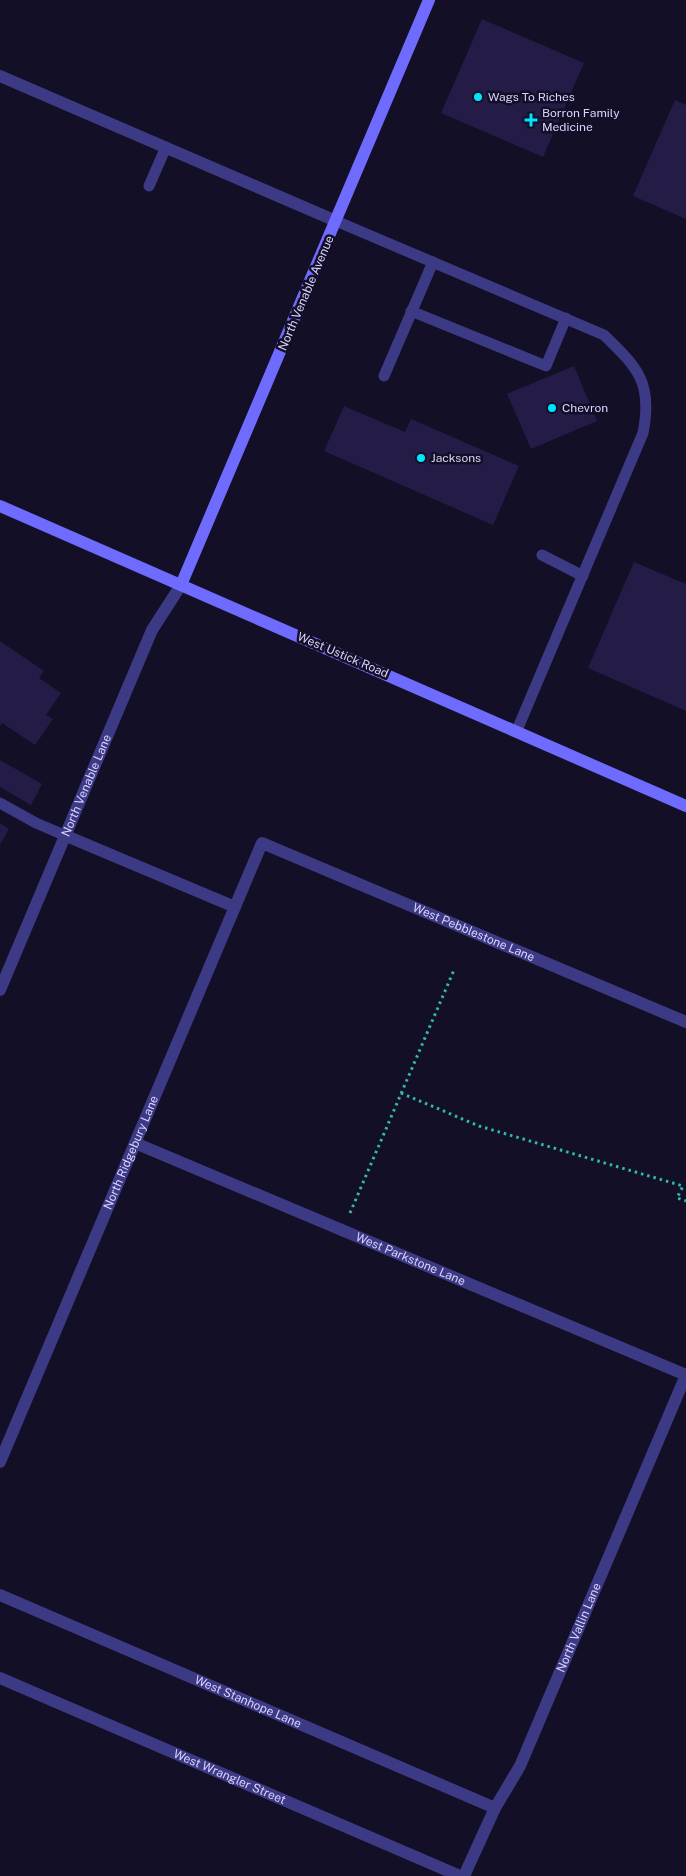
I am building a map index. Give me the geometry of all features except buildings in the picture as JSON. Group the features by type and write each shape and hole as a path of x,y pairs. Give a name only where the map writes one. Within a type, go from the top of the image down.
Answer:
{"main road":[{"name":"North Venable Avenue","path":"181,585 429,0"},
{"name":"West Ustick Road","path":"0,506 517,730 686,806"}],"street":[{"path":"0,76 336,220"},
{"name":"North Venable Lane","path":"0,990 152,630 181,585"},
{"path":"64,835 235,907"},
{"name":"North Ridgebury Lane","path":"0,1462 262,843"},
{"name":"West Pebblestone Lane","path":"262,843 686,1022"},
{"name":"West Parkstone Lane","path":"135,1143 686,1375"},
{"name":"North Vallin Lane","path":"464,1876 495,1808 520,1766 686,1375"},
{"name":"West Stanhope Lane","path":"0,1595 495,1808"},
{"name":"West Wrangler Street","path":"0,1678 460,1876"}],"lane":[{"path":"149,186 166,147"},
{"path":"336,220 604,335 632,362 644,382 646,416 643,433 517,730"},
{"path":"384,376 432,262"},
{"path":"411,311 546,366 566,318"},
{"path":"542,555 583,576"},
{"path":"0,804 64,835"}],"path":[{"path":"349,1216 454,970"},
{"path":"401,1093 479,1126 682,1186 677,1198 686,1202"}],"place":[{"name":"Wags To Riches","path":"478,97"},
{"name":"Borron Family Medicine","path":"531,120"},
{"name":"Chevron","path":"552,408"},
{"name":"Jacksons","path":"421,458"}]}
